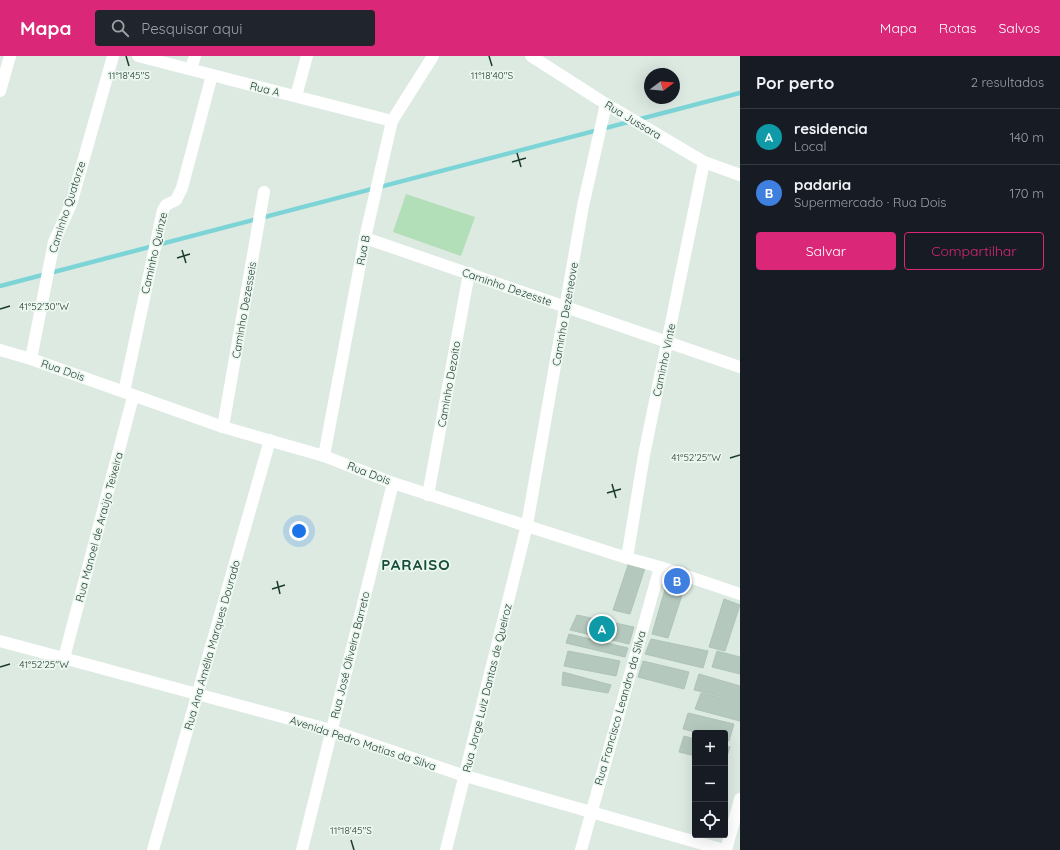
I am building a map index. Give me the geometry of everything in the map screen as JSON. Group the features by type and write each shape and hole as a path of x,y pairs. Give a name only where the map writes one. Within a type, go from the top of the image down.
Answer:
{"street":[{"path":"0,91 10,56"},
{"name":"Caminho Quatorze","path":"32,359 54,242 71,204 113,56"},
{"name":"Rua A","path":"138,56 392,121"},
{"path":"191,69 195,56"},
{"path":"296,96 307,56"},
{"name":"Rua B","path":"324,456 365,238 392,121 433,56"},
{"name":"Rua Jussara","path":"531,56 606,104 704,162 740,175"},
{"name":"Caminho Quinze","path":"129,394 163,210 166,205 176,200 182,188 212,75"},
{"name":"Caminho Dezeneove","path":"527,525 583,206 606,104"},
{"name":"Caminho Vinte","path":"627,558 644,456 704,162"},
{"name":"Caminho Dezesseis","path":"223,427 264,192"},
{"name":"Caminho Dezesste","path":"365,238 740,367"},
{"name":"Caminho Dezoito","path":"428,495 469,273"},
{"name":"Rua Dois","path":"1,354 32,359 223,427 324,456 428,495 660,567 740,594"},
{"name":"Rua Manoel de Araújo Teixeira","path":"64,658 129,394"},
{"name":"Rua Ana Amélia Marques Dourado","path":"153,850 270,440"},
{"name":"Rua José Oliveira Barreto","path":"302,850 393,483"},
{"name":"Rua Jorge Luiz Dantas de Queiroz","path":"446,850 527,525"},
{"name":"Rua Francisco Leandro da Silva","path":"581,850 660,567"},
{"name":"Avenida Pedro Matias da Silva","path":"0,641 332,731 465,775 725,850"},
{"path":"725,850 740,799"}],"green space":[{"path":"406,194 475,217 461,256 393,232"}],"building":[{"path":"629,562 645,568 630,614 613,610"},
{"path":"666,586 683,592 668,638 652,634"},
{"path":"724,599 740,605 725,651 709,647"},
{"path":"577,615 634,627 629,644 570,630"},
{"path":"569,634 628,648 625,657 566,643"},
{"path":"651,639 708,651 703,668 645,654"},
{"path":"568,651 620,661 616,676 564,666"},
{"path":"717,651 740,657 740,674 712,667"},
{"path":"643,661 689,672 684,689 638,677"},
{"path":"563,672 611,685 608,693 562,685"},
{"path":"699,674 740,686 740,701 694,690"},
{"path":"701,693 740,702 740,721 695,709"},
{"path":"688,713 734,724 729,741 728,730 692,730 692,731 683,729"},
{"path":"684,736 692,738 692,755 679,752"}],"waterway":[{"path":"0,286 740,93"}],"place":[{"name":"padaria","path":"677,581"},
{"name":"residencia","path":"602,629"}],"district":[{"name":"PARAISO","path":"416,565"}]}
